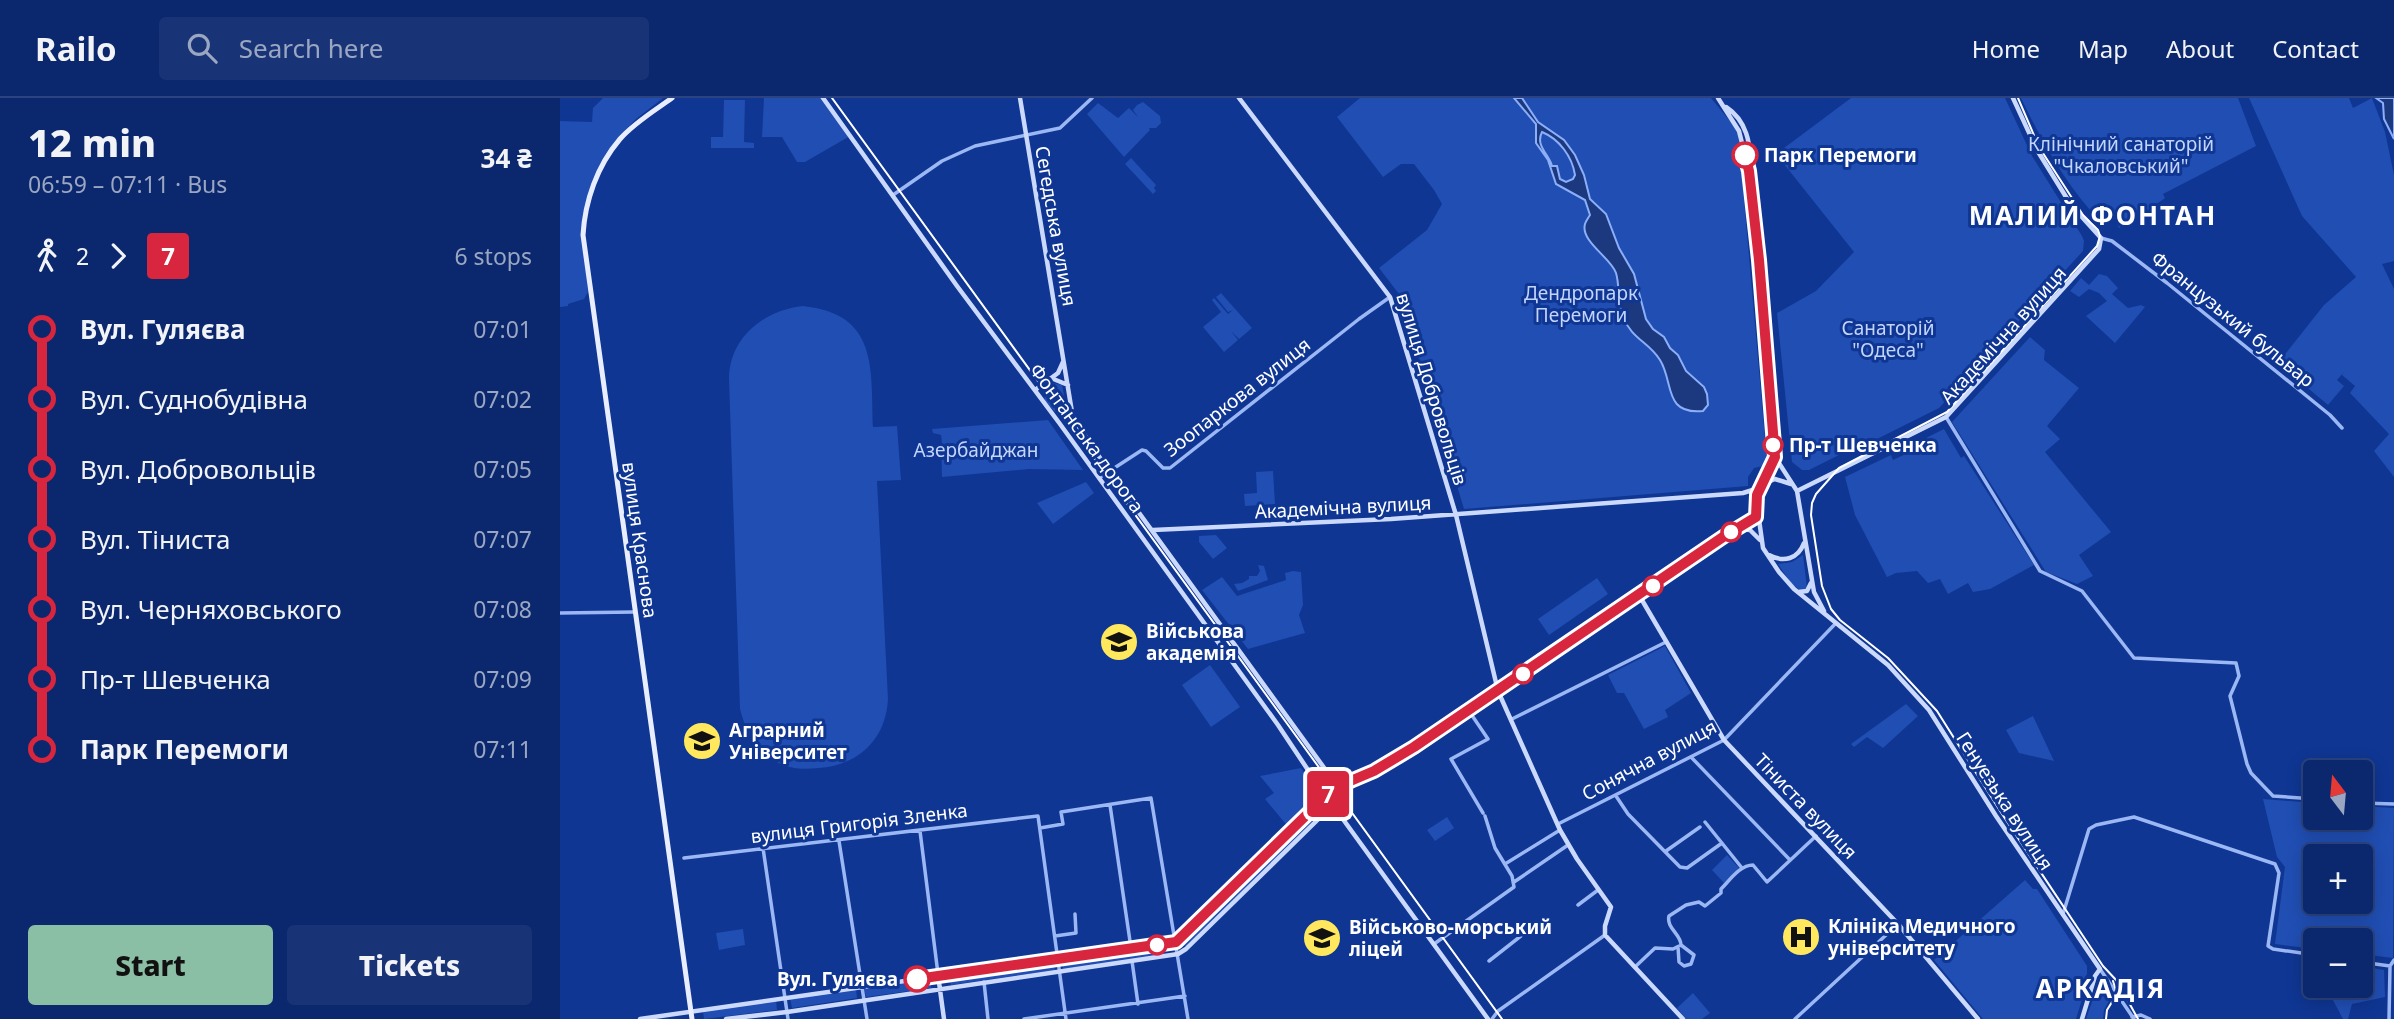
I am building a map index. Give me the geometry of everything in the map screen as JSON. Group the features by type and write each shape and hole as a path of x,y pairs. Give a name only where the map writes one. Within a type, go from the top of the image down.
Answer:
{"main road":[{"name":"вулиця Краснова","path":"671,98 620,139 605,161 592,187 584,220 585,264 692,1019"},
{"name":"Фонтанська дорога","path":"823,98 1334,806"},
{"name":"Сегедська вулиця","path":"1020,98 1072,412"},
{"name":"вулиця Добровольців","path":"1239,98 1390,297 1456,515 1499,691 1560,830 1600,889"},
{"path":"1718,98 1739,131 1749,171 1756,272 1775,457 1797,491"},
{"name":"Французький бульвар","path":"2013,98 2037,150 2071,205 2101,238"},
{"name":"Академічна вулиця","path":"1797,491 1946,417 2099,249 2101,238"},
{"path":"1035,390 1061,369 1064,359"},
{"path":"1051,378 1069,385"},
{"name":"Фонтанська дорога","path":"1072,412 1109,471 1343,797"},
{"path":"1743,493 1756,504 1761,486 1775,457"},
{"path":"1761,486 1772,479 1793,485"},
{"name":"Академічна вулиця","path":"1153,530 1456,515 1743,493 1761,486"},
{"name":"Генуезька вулиця","path":"1797,491 1816,598 1829,617"},
{"name":"Генуезька вулиця","path":"1756,504 1761,540 1779,572 1794,589 1888,665 1936,719 1996,816 2100,969"},
{"path":"726,1019 1178,954 1352,787 1758,515"},
{"path":"1737,528 1750,530 1761,540"},
{"path":"1768,554 1788,559 1799,552 1805,541"},
{"path":"1794,589 1804,593 1812,582"},
{"name":"Тіниста вулиця","path":"1639,595 1724,740 1898,923 1978,1019"},
{"path":"640,1019 1176,942 1326,796 1338,787 1374,771"},
{"path":"1318,784 1327,784 1329,776"},
{"path":"1343,797 1345,819"},
{"path":"1318,804 1324,806 1326,814"},
{"path":"1334,806 1490,1019"},
{"path":"1600,889 1611,907 1604,933 1683,1019"},
{"path":"2082,1019 2095,976 2100,969"},
{"path":"938,975 944,1019"}],"street":[{"path":"893,195 942,161 975,146 1060,128 1093,98"},
{"name":"Французький бульвар","path":"2101,238 2112,241 2167,283 2330,415 2342,428"},
{"name":"Зоопаркова вулиця","path":"1099,478 1144,450 1163,468 1170,468 1390,297"},
{"path":"1946,417 2040,571 2082,591 2132,657 2234,662 2239,676 2230,700 2250,771 2273,796 2303,798"},
{"path":"560,613 635,612"},
{"name":"Сонячна вулиця","path":"1558,824 1724,740 1836,623"},
{"path":"1512,719 1666,642"},
{"path":"1469,711 1488,738 1451,759 1484,815 1495,848 1514,885"},
{"path":"1690,757 1790,860"},
{"path":"1616,796 1628,814 1684,869 1722,843"},
{"path":"1066,1019 1040,828 1063,824 1061,812 1151,799 1188,1019"},
{"path":"2373,803 2394,804"},
{"path":"1110,805 1131,948"},
{"name":"вулиця Григорія Зленка","path":"684,858 1038,816 1040,828"},
{"path":"2063,916 2089,830 2096,825 2134,817 2275,864 2279,873 2268,946 2303,954"},
{"path":"1705,822 1742,867"},
{"path":"1666,851 1700,827"},
{"path":"1504,864 1560,830"},
{"path":"920,831 938,975"},
{"path":"1636,966 1655,948 1680,946 1694,955 1692,964 1686,966 1679,962 1680,946 1681,939 1670,925 1670,916 1693,903 1699,902 1705,906 1721,893 1721,889 1742,867 1753,864 1767,882 1816,836"},
{"path":"839,841 867,1019"},
{"path":"1434,944 1568,845"},
{"path":"763,848 788,1019"},
{"path":"1578,905 1600,889"},
{"path":"1055,936 1076,933 1075,914"},
{"path":"1795,1019 1898,923"},
{"path":"1489,961 1535,925"},
{"path":"1490,1019 1604,933"},
{"path":"2389,1019 2390,966 2394,960"},
{"path":"1132,961 1138,1004"},
{"path":"2373,964 2390,966"},
{"name":"Генуезька вулиця","path":"2100,969 2133,1018"},
{"path":"985,982 988,1019"},
{"path":"1024,1019 1185,996"},
{"path":"2133,1018 2143,1015 2150,1019"}],"green space":[{"path":"603,98 663,98 636,119 606,154 582,229 588,292 584,299 560,307 560,121 592,122 593,108"},
{"path":"764,98 823,98 850,136 805,162 797,162 782,137 762,137"},
{"name":"Дендропарк Перемоги","path":"1360,98 1711,98 1738,131 1767,461 1763,466 1754,468 1748,477 1748,486 1464,509 1401,300 1398,298 1399,294 1379,268 1427,230 1442,204 1414,164 1401,164 1383,177 1337,117"},
{"name":"Санаторій \"Одеса\"","path":"1851,98 2005,98 2032,156 2082,236 2083,251 1939,408 1809,470 1802,470 1792,462 1777,313 1816,291 1854,252 1776,154"},
{"name":"Клінічний санаторій \"Чкаловський\"","path":"2021,98 2238,98 2256,146 2163,194 2165,198 2119,228 2115,219 2108,218 2101,222 2077,194 2047,147"},
{"path":"2249,98 2349,98 2353,108 2372,98 2385,132 2394,175 2394,261 2382,264 2394,289 2394,477 2374,451 2389,434 2350,393 2355,386 2342,375 2345,371 2337,380 2344,386 2328,405 2278,363 2324,305 2356,277 2302,216"},
{"path":"724,100 745,100 744,142 754,143 754,148 711,148 711,137 723,137"},
{"path":"1143,102 1160,116 1161,123 1156,128 1149,128 1124,157 1087,114 1098,103 1118,118 1129,108 1138,117 1133,110"},
{"path":"1131,158 1156,185 1153,194 1125,164"},
{"path":"2099,274 2107,276 2118,288 2112,294 2128,308 2141,305 2145,307 2115,343 2086,316 2107,301 2099,293 2089,289 2079,297 2070,291 2081,278 2089,285"},
{"path":"1221,293 1252,328 1239,339 1231,331 1238,340 1224,352 1203,327 1221,312 1212,300 1214,298 1228,314 1233,310 1228,312 1216,297"},
{"path":"803,306 827,311 845,320 858,332 870,364 873,427 897,426 901,480 877,481 888,699 882,726 868,747 846,762 806,769 783,765 760,749 751,737 740,709 729,379 735,351 751,329 775,313"},
{"path":"2030,337 2045,350 2044,360 2079,388 2047,426 2060,439 2045,452 2111,532 2079,555 2093,576 2077,584 2046,572 1952,422"},
{"path":"1053,383 1062,385 1064,394 1065,407 1060,417 1045,401 1044,391"},
{"name":"Азербайджан","path":"1048,420 1083,470 1029,469 942,477 941,435 933,433 932,429"},
{"path":"1944,429 2034,565 1990,589 1973,592 1968,583 1948,594 1940,579 1928,583 1917,571 1896,573 1887,577 1855,515 1845,477 1891,455 1893,460 1914,450 1912,445"},
{"path":"1273,471 1275,504 1245,506 1244,494 1257,493 1256,472"},
{"path":"1086,482 1094,493 1053,524 1037,503"},
{"path":"1216,535 1227,548 1213,559 1199,542 1199,536"},
{"path":"1803,555 1807,588 1801,591 1790,582 1778,564 1792,562"},
{"path":"1258,565 1264,566 1268,580 1238,591 1234,584 1242,583 1249,579 1249,576 1257,576 1260,571"},
{"path":"1301,572 1303,605 1299,615 1305,633 1248,649 1202,590 1222,577 1237,596 1286,580 1285,573"},
{"path":"1597,578 1608,594 1549,635 1538,619"},
{"path":"1665,646 1691,693 1665,710 1668,717 1644,729 1624,693 1617,693 1608,675"},
{"path":"1210,665 1240,707 1211,727 1182,685"},
{"path":"1906,704 1918,716 1883,748 1867,737 1854,747 1851,744"},
{"path":"2033,716 2054,761 2019,753 2006,730"},
{"path":"1301,768 1317,790 1314,804 1289,828 1265,799 1274,793 1260,776"},
{"path":"2263,799 2303,802 2303,830 2373,830 2373,807 2394,808 2393,958 2373,956 2373,928 2303,928 2303,948 2275,944 2285,867 2277,857"},
{"path":"1316,808 1321,813 1186,948 1182,942"},
{"path":"1447,817 1454,828 1435,841 1427,830"},
{"path":"1727,855 1739,868 1724,883 1712,870"},
{"path":"2025,880 2033,889 2037,889 2087,966 2084,979 2087,983 2076,1019 1983,1019 1934,960"},
{"path":"743,929 745,945 719,950 716,933"},
{"path":"1162,945 1163,955 1063,969 1062,959"},
{"path":"1053,961 1055,970 951,985 949,976"},
{"path":"2373,968 2384,970 2385,997 2352,1004 2348,1019 2343,1019 2332,998 2373,998"},
{"path":"930,978 931,988 866,997 864,988"},
{"path":"2099,982 2110,999 2103,1019 2086,1019"},
{"path":"856,989 857,998 792,1008 790,998"},
{"path":"1693,993 1710,1013 1702,1019 1686,1019 1677,1008"},
{"path":"776,1000 777,1010 704,1019 703,1011"}],"shaded area":[{"path":"1514,98 1522,98 1538,122 1564,140 1575,155 1590,199 1606,214 1619,248 1634,274 1646,319 1678,355 1686,371 1704,387 1708,405 1703,411 1681,408 1672,395 1660,360 1626,323 1620,310 1616,273 1587,237 1585,224 1590,215 1585,200 1556,184 1548,160 1536,143 1536,124","holes":["1542,132 1568,155 1575,175 1573,179 1566,182 1560,179 1557,166 1552,166 1540,142"]},
{"path":"2376,98 2394,98 2394,139 2384,119 2383,103"}],"tram line":[{"path":"832,98 1502,1019"},
{"path":"2018,98 2039,147 2083,215 2098,230 2100,236 2097,246 1947,412 1839,468 1816,494 1811,515 1822,586 1831,609 1840,620 1888,658 1937,711 2103,966 2117,981 2138,1019"},
{"path":"2106,1019 2107,1010 2117,994 2113,981"}],"bus line":[{"name":"7","path":"917,979 1176,942 1334,790 1374,771 1414,747 1756,517 1758,491 1775,457 1758,277 1759,260 1745,155"}],"place":[{"name":"Парк Перемоги","path":"1745,155"},
{"name":"Пр-т Шевченка","path":"1773,445"},
{"name":"Військова академія","path":"1119,642"},
{"name":"Аграрний Університет","path":"702,741"},
{"name":"Клініка Медичного університету","path":"1801,937"},
{"name":"Військово-морський ліцей","path":"1322,938"},
{"name":"Вул. Гуляєва","path":"917,979"}],"district":[{"name":"МАЛИЙ ФОНТАН","path":"2093,216"},
{"name":"АРКАДІЯ","path":"2101,989"}]}
